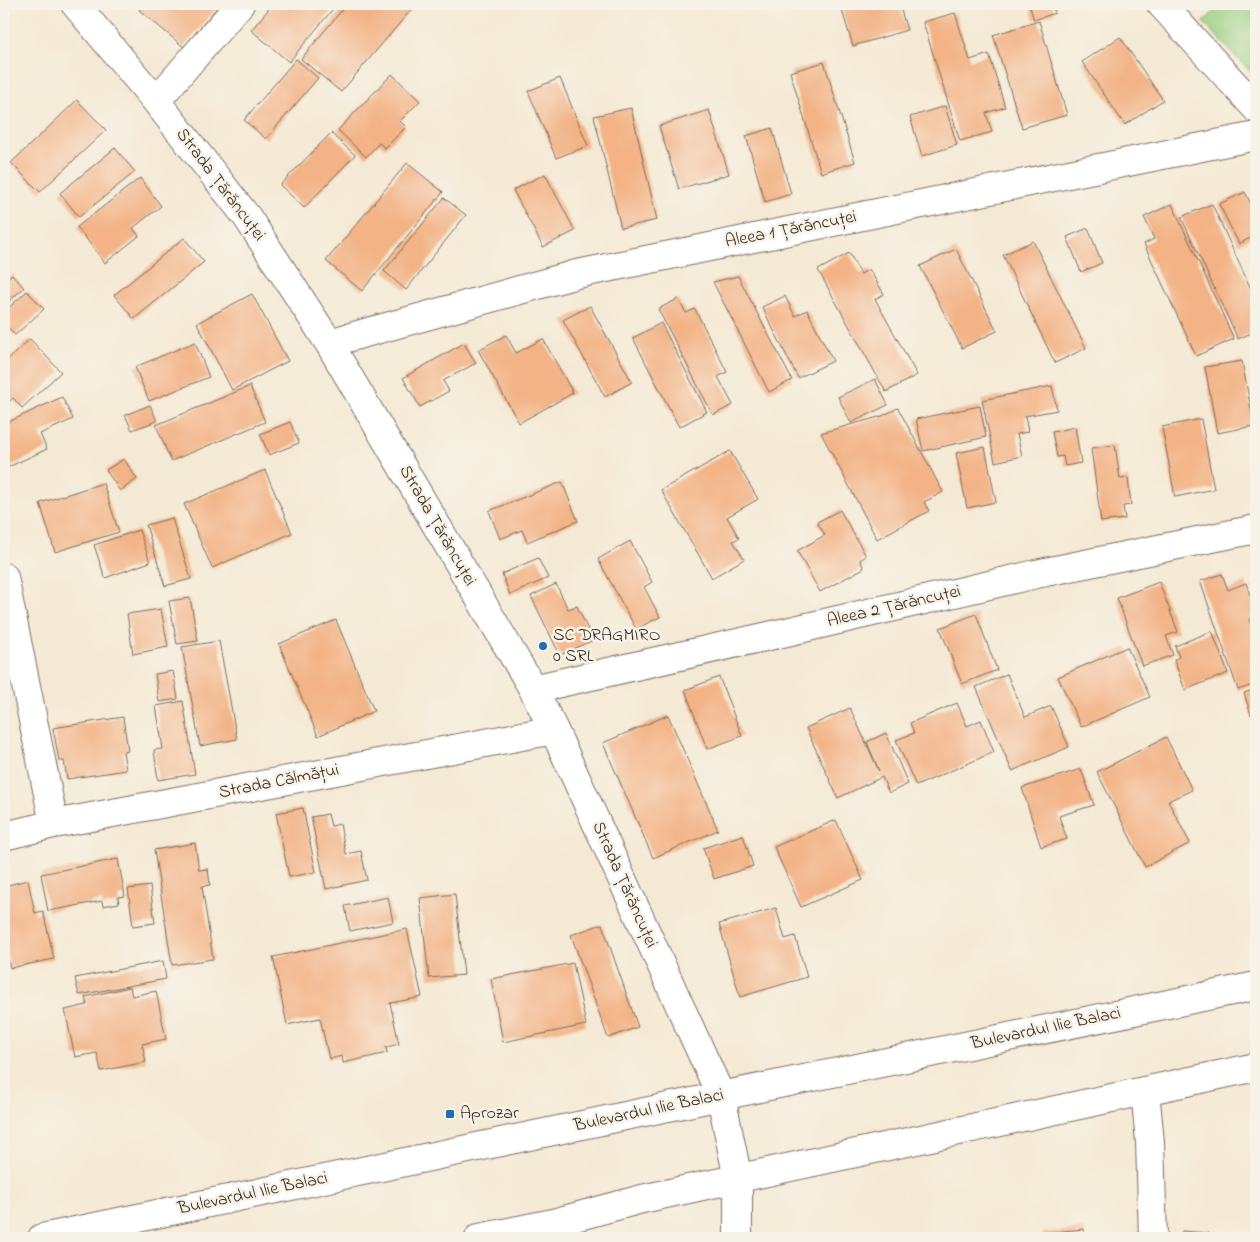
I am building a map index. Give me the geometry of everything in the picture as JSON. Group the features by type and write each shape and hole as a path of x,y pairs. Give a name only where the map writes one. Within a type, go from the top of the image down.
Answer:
{"street":[{"name":"Strada Țărăncuței","path":"75,4 156,101 247,217 329,343 533,689 554,730 721,1096 738,1179 738,1238"},
{"path":"156,101 240,4"},
{"path":"1161,4 1256,108"},
{"name":"Aleea 1 Țărăncuței","path":"329,343 577,274 1256,136"},
{"name":"Aleea 2 Țărăncuței","path":"533,689 1036,574 1256,529"},
{"path":"4,576 54,824"},
{"name":"Strada Călmățui","path":"4,836 54,824 554,730"},
{"name":"Bulevardul Ilie Balaci","path":"42,1238 1256,986"},
{"path":"479,1238 553,1223 642,1199 1256,1067"},
{"path":"1145,1091 1150,1142 1153,1238"}],"green space":[{"path":"1223,4 1256,4 1256,78 1203,22"}],"building":[{"path":"143,4 220,4 184,47 139,10"},
{"path":"273,4 337,4 289,62 251,30"},
{"path":"347,4 416,4 341,92 301,59"},
{"path":"840,4 899,4 907,30 853,46"},
{"path":"1029,4 1052,4 1055,13 1034,20"},
{"path":"955,13 970,60 989,54 1005,107 986,113 992,132 960,141 923,22"},
{"path":"1039,21 1067,115 1022,128 993,35"},
{"path":"1120,37 1163,100 1125,125 1082,62"},
{"path":"296,59 318,78 266,139 244,120"},
{"path":"824,62 855,162 821,173 790,72"},
{"path":"392,74 420,101 400,121 406,127 385,148 379,143 366,157 338,130"},
{"path":"560,78 588,146 556,158 528,91"},
{"path":"77,100 106,130 40,192 11,163"},
{"path":"945,106 957,145 922,156 910,117"},
{"path":"631,108 657,220 621,228 594,116"},
{"path":"709,110 729,174 679,189 659,126"},
{"path":"772,128 791,194 765,202 746,136"},
{"path":"331,133 355,155 304,208 280,185"},
{"path":"115,148 135,172 79,217 60,193"},
{"path":"407,163 443,192 362,291 326,261"},
{"path":"545,174 575,231 543,247 513,190"},
{"path":"140,178 161,206 133,228 139,236 105,263 77,227"},
{"path":"1245,192 1256,214 1256,235 1239,244 1219,204"},
{"path":"444,198 466,215 406,290 384,271"},
{"path":"1172,204 1234,339 1196,356 1144,244 1154,239 1144,217"},
{"path":"1212,204 1256,300 1256,331 1238,339 1181,217"},
{"path":"1088,228 1102,263 1081,272 1067,237"},
{"path":"184,238 204,262 134,319 114,295"},
{"path":"1033,241 1086,348 1055,363 1003,255"},
{"path":"956,249 997,331 962,348 920,266"},
{"path":"849,253 861,274 869,269 884,294 875,299 917,375 886,392 818,270"},
{"path":"12,274 24,288 4,305 4,281"},
{"path":"738,276 792,380 769,392 713,282"},
{"path":"27,291 44,309 15,335 4,323 4,312"},
{"path":"252,294 288,361 232,390 197,323"},
{"path":"785,296 795,316 807,310 833,361 798,378 762,307"},
{"path":"678,299 686,313 695,309 727,372 718,377 733,405 713,415 658,309"},
{"path":"590,306 632,382 605,397 563,320"},
{"path":"661,323 707,412 679,427 633,338"},
{"path":"506,335 516,353 543,339 573,393 519,423 478,350"},
{"path":"30,339 61,372 22,408 13,398 4,407 4,363"},
{"path":"195,342 209,377 149,401 135,367"},
{"path":"464,343 476,363 443,381 449,391 420,407 403,378"},
{"path":"1242,361 1254,426 1217,433 1205,367"},
{"path":"875,379 888,405 851,423 838,397"},
{"path":"250,386 265,422 171,461 156,425"},
{"path":"1052,386 1057,410 1025,416 1028,432 1017,434 1022,456 995,462 982,400"},
{"path":"62,397 73,419 40,434 47,449 4,469 4,441 8,439 4,424"},
{"path":"1252,398 1256,398 1256,420 1255,420"},
{"path":"150,405 157,421 132,430 125,415"},
{"path":"980,406 986,437 923,451 916,419"},
{"path":"898,408 943,492 924,502 929,511 877,539 821,433 882,416"},
{"path":"1201,419 1214,489 1175,497 1162,427"},
{"path":"290,422 299,443 269,455 260,434"},
{"path":"1075,427 1081,463 1065,466 1063,456 1057,457 1052,432"},
{"path":"1115,445 1120,479 1128,478 1131,505 1123,506 1125,519 1101,522 1091,448"},
{"path":"985,447 996,502 967,508 956,453"},
{"path":"730,451 758,499 727,517 739,538 733,541 744,559 712,578 661,490"},
{"path":"124,459 137,479 120,491 106,470"},
{"path":"265,470 292,533 212,568 184,504"},
{"path":"562,482 578,521 527,542 522,530 500,539 489,511"},
{"path":"103,483 119,532 55,552 40,503"},
{"path":"840,510 866,556 860,560 864,568 820,592 797,551 825,535 817,522"},
{"path":"172,518 191,579 165,586 146,525"},
{"path":"139,530 150,562 105,578 94,545"},
{"path":"630,541 652,582 644,587 660,617 636,629 598,559"},
{"path":"538,558 548,578 510,595 502,574"},
{"path":"1222,574 1228,590 1246,583 1256,612 1256,616 1249,619 1256,640 1256,684 1238,690 1200,581"},
{"path":"1159,582 1178,632 1166,636 1173,655 1142,666 1117,598"},
{"path":"556,584 568,609 577,606 593,640 560,655 531,596"},
{"path":"1256,586 1256,598 1252,587"},
{"path":"190,598 198,641 177,644 169,601"},
{"path":"161,609 168,647 133,654 127,614"},
{"path":"976,614 997,670 962,684 940,628"},
{"path":"336,620 374,711 318,736 279,644"},
{"path":"1212,631 1228,673 1185,690 1174,660 1179,657 1175,646"},
{"path":"219,641 237,739 200,746 182,647"},
{"path":"1127,647 1150,697 1081,727 1058,677"},
{"path":"173,671 178,699 159,702 155,674"},
{"path":"1007,674 1025,717 1051,706 1069,747 1012,771 976,687"},
{"path":"719,677 742,736 707,749 685,690"},
{"path":"1256,689 1256,713 1251,715 1244,693"},
{"path":"183,701 195,774 158,780 154,750 163,749 156,706"},
{"path":"957,703 967,726 981,720 994,752 916,786 896,740 914,733 910,723"},
{"path":"850,708 879,771 867,742 886,733 908,784 889,793 882,777 838,798 806,728"},
{"path":"668,715 718,830 653,858 603,743"},
{"path":"123,717 128,751 123,752 126,770 67,779 64,761 59,761 53,728"},
{"path":"1166,737 1192,790 1168,801 1190,843 1145,867 1097,772"},
{"path":"1081,769 1094,805 1059,816 1067,839 1041,847 1022,788"},
{"path":"303,808 316,872 289,877 276,813"},
{"path":"328,814 331,826 340,824 346,854 361,851 367,880 326,889 311,817"},
{"path":"836,820 863,880 801,907 774,847"},
{"path":"743,835 753,866 714,879 703,848"},
{"path":"195,843 199,870 208,869 210,885 202,886 213,959 172,965 154,850"},
{"path":"118,859 125,896 118,897 119,903 103,906 102,901 48,911 41,874"},
{"path":"28,880 35,913 43,911 54,959 10,968 4,941 4,886"},
{"path":"150,886 155,923 133,926 128,889"},
{"path":"455,894 464,975 429,978 420,898"},
{"path":"388,897 393,922 350,931 345,906"},
{"path":"776,908 785,939 795,936 807,977 740,997 719,924"},
{"path":"602,924 638,1027 608,1038 571,935"},
{"path":"407,929 422,997 390,1003 399,1044 386,1047 387,1053 343,1063 342,1056 329,1059 320,1018 287,1025 273,957"},
{"path":"163,961 166,979 79,995 75,978"},
{"path":"573,963 586,1025 503,1042 491,979"},
{"path":"4,985 7,997 4,998"},
{"path":"130,987 132,996 156,991 166,1039 142,1044 146,1062 101,1071 97,1053 75,1057 65,1010 87,1005 85,997"},
{"path":"1084,1229 1084,1238 1044,1238 1043,1233"},
{"path":"1182,1231 1209,1233 1208,1238 1181,1238"}],"place":[{"name":"SC DRAGMIRO 0 SRL","path":"543,646"},
{"name":"Aprozar","path":"450,1114"}]}
